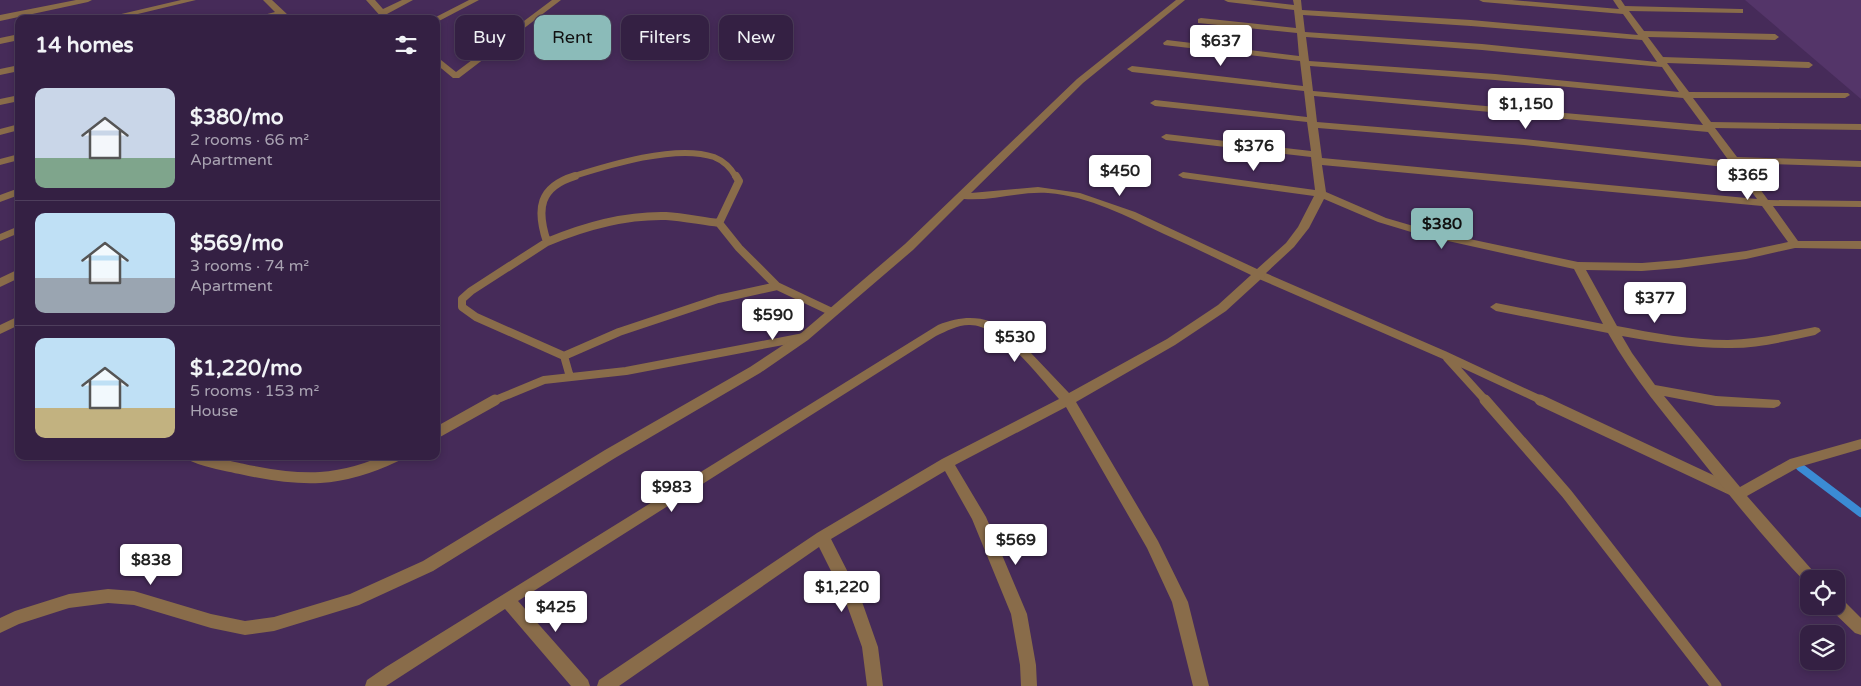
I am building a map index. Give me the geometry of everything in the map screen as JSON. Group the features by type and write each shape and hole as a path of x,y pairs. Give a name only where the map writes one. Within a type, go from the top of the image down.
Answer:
{"street":[{"path":"0,18 88,0"},
{"path":"123,15 192,0"},
{"path":"266,0 283,15"},
{"path":"370,0 384,15"},
{"path":"387,15 410,0"},
{"path":"440,17 475,0"},
{"path":"440,62 456,76 556,0"},
{"path":"0,626 15,618 69,601 108,596 134,598 211,621 245,628 274,624 353,600 428,566 610,454 755,370 804,337 903,253 1080,81 1112,53 1181,0"},
{"path":"1228,0 1471,23 1643,36 1775,36"},
{"path":"1483,0 1740,11"},
{"path":"605,686 822,537 947,463 1068,400 1171,342 1222,308 1260,274 1303,228 1321,194 1298,6"},
{"path":"1622,7 1795,244"},
{"path":"1201,21 1301,33 1663,63 1809,65"},
{"path":"0,41 15,38"},
{"path":"1167,43 1305,61 1686,95 1845,95"},
{"path":"0,72 15,69"},
{"path":"1132,69 1308,91 1710,127 1861,127"},
{"path":"0,102 15,99"},
{"path":"1155,103 1312,122 1735,163 1861,164"},
{"path":"0,132 15,128"},
{"path":"1166,137 1316,158 1765,203 1861,204"},
{"path":"0,162 15,158"},
{"path":"1183,175 1321,194 1382,220 1425,233 1578,266 1642,267 1679,264 1746,256 1795,244 1861,245"},
{"path":"962,196 981,198 1027,191 1049,190 1076,196 1126,213 1260,274"},
{"path":"0,199 15,192"},
{"path":"0,238 15,231"},
{"path":"1578,266 1628,356 1651,389 1739,494 1778,544 1803,570"},
{"path":"0,283 15,275"},
{"path":"1496,307 1651,337 1728,344 1766,341 1815,331"},
{"path":"373,686 951,322 963,320 995,326 1007,335 1068,400 1153,545 1176,594 1194,653 1201,686"},
{"path":"0,330 15,322"},
{"path":"1651,389 1716,401 1774,403"},
{"path":"1739,494 1796,463 1861,444"},
{"path":"947,463 979,517 1019,614 1028,665 1029,686"},
{"path":"822,537 852,596 870,646 874,686"},
{"path":"507,600 582,686"},
{"path":"1845,613 1861,628"}],"lane":[{"path":"547,242 542,228 541,208 544,196 560,181 639,158 678,152 706,155 723,162 736,171 739,180 719,223"},
{"path":"777,286 718,299 619,332 564,356 476,317 462,307 462,299 470,291 547,242 577,229 615,219 666,216 719,223 739,248 777,286 832,312"},
{"path":"1260,274 1444,355 1739,494"},
{"path":"440,432 504,395 544,380 626,371 804,337"},
{"path":"1444,355 1520,438 1567,494 1716,686"},
{"path":"564,356 570,377"},
{"path":"202,460 265,474 324,480 349,476 377,467 389,460"}],"shaded area":[{"path":"1745,0 1861,0 1861,99"}],"waterway":[{"path":"1800,467 1861,513"}]}
